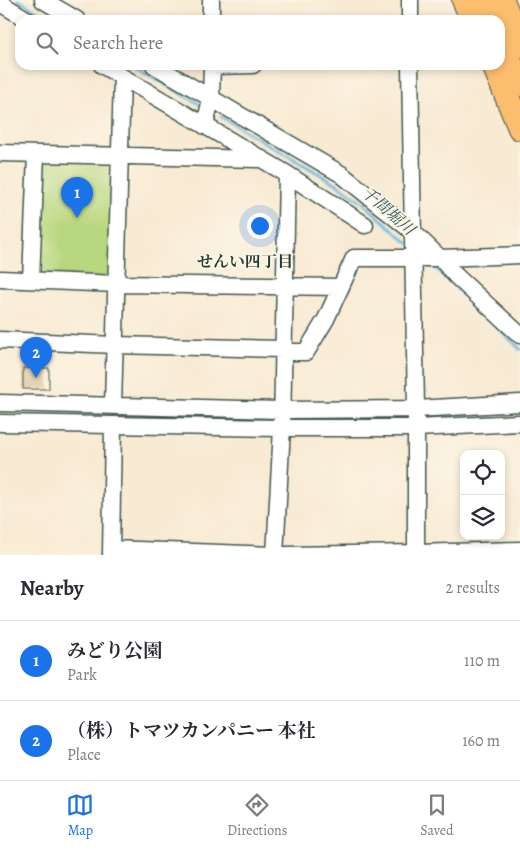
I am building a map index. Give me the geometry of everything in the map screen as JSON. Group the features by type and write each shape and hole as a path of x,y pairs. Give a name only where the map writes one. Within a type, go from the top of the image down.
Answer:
{"highway":[{"path":"464,0 471,15"},
{"path":"483,0 490,15"},
{"path":"502,0 520,45"},
{"path":"506,0 520,34"},
{"path":"505,50 520,84"},
{"path":"496,70 520,128"}],"street":[{"path":"43,0 68,15"},
{"path":"211,0 211,15"},
{"path":"410,0 410,15"},
{"path":"0,3 20,15"},
{"path":"110,70 287,174 365,225"},
{"path":"163,70 341,174 413,248 437,258 520,335"},
{"path":"205,126 211,98 212,70"},
{"path":"410,70 416,409 416,554"},
{"path":"113,406 122,77"},
{"path":"0,153 260,159"},
{"path":"32,280 36,154"},
{"path":"113,425 111,552 274,555 282,428 287,174"},
{"path":"0,340 306,352 326,319 354,258 413,248 437,258 520,255"},
{"path":"0,279 117,284 342,286"},
{"path":"0,403 282,410 416,409 520,403"},
{"path":"0,423 282,428 416,428 520,423"},
{"path":"286,555 416,554 520,550"}],"green space":[{"path":"42,160 116,163 112,278 39,273"}],"building":[{"path":"23,368 49,368 49,389 23,389"}],"waterway":[{"name":"千間堀川","path":"18,0 44,15"},
{"name":"千間堀川","path":"141,70 201,105"},
{"name":"千間堀川","path":"221,117 337,184 361,201 408,243"},
{"name":"千間堀川","path":"431,264 520,349"}],"place":[{"name":"みどり公園","path":"77,218"},
{"name":"（株）トマツカンパニー 本社","path":"36,378"}],"district":[{"name":"せんい四丁目","path":"245,262"}]}
